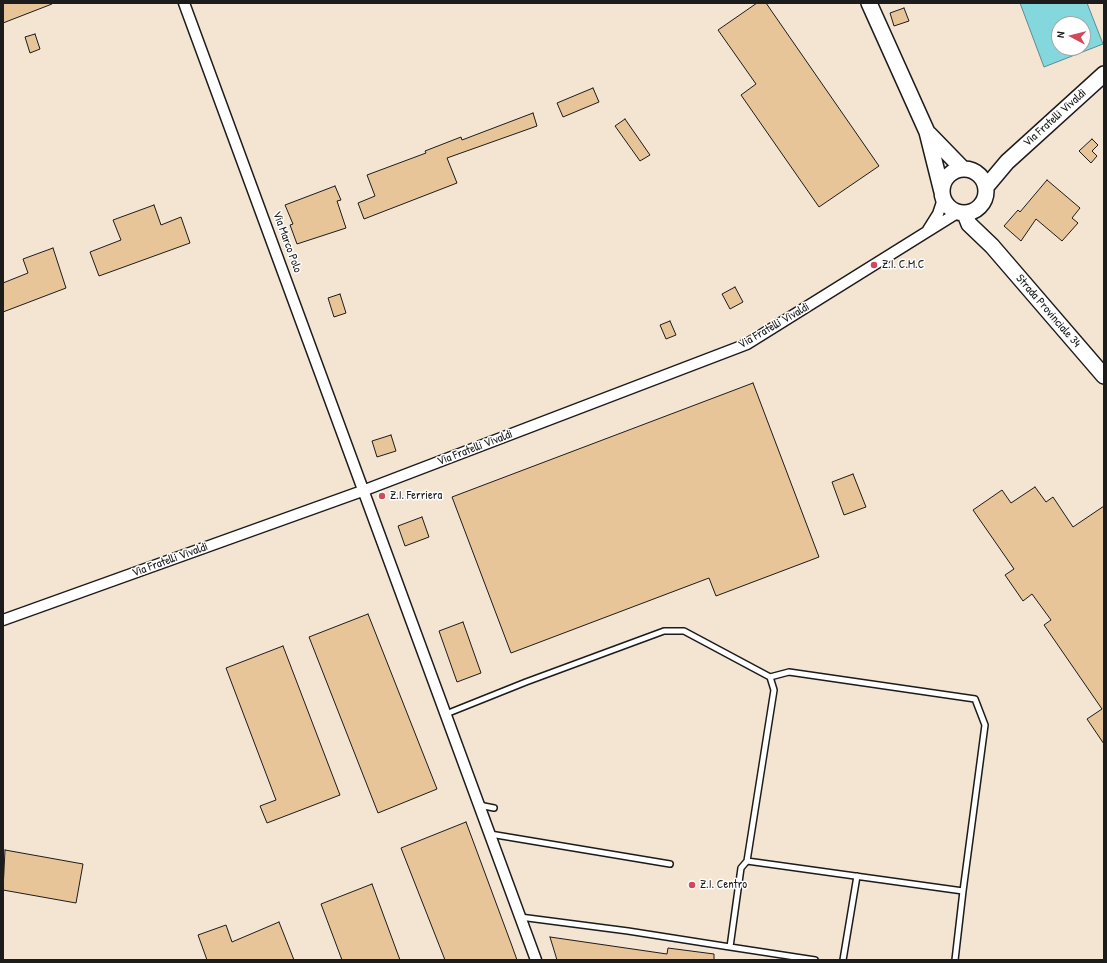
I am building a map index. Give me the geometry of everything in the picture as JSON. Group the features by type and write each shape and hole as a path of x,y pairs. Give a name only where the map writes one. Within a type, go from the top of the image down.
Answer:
{"main road":[{"path":"869,3 926,132 942,195 946,205 961,213 971,212 980,206 986,194 986,187 980,176 966,170 926,132"},
{"name":"Via Fratelli Vivaldi","path":"986,187 1007,162 1104,74"},
{"name":"Via Fratelli Vivaldi","path":"966,170 983,173 1007,162"},
{"path":"942,195 943,185 950,174 966,170"},
{"name":"Strada Provinciale 34","path":"980,206 980,214 992,246"},
{"name":"Strada Provinciale 34","path":"961,213 992,246 1104,376"}],"street":[{"name":"Via Marco Polo","path":"184,3 365,490 488,834 536,960"},
{"name":"Via Fratelli Vivaldi","path":"925,233 938,214 942,195"},
{"name":"Via Fratelli Vivaldi","path":"3,620 365,490 747,344 925,233 961,213"}],"lane":[{"path":"446,714 526,682 664,631 684,631 770,677 789,672 975,699 985,725 955,960"},
{"path":"730,947 741,868 747,861 774,690 770,677"},
{"path":"478,805 494,808"},
{"path":"488,834 670,864"},
{"path":"747,861 964,891"},
{"path":"843,960 857,876"},
{"path":"519,917 628,931 815,960"}],"shaded area":[{"path":"3,3 1104,3 1104,960 3,960"}],"water":[{"path":"1020,3 1087,3 1103,44 1091,49 1091,16 1051,16 1051,56 1072,56 1044,67"}],"building":[{"path":"3,3 52,3 52,4 3,23"},
{"path":"757,3 766,3 879,166 819,207 741,95 756,84 718,30"},
{"path":"904,8 909,21 894,26 890,13"},
{"path":"35,34 40,49 30,53 25,37"},
{"path":"593,88 599,102 563,117 557,103"},
{"path":"533,113 537,126 447,158 457,183 364,219 358,203 375,196 367,175 426,153 425,151 461,137 462,140"},
{"path":"625,119 650,155 640,161 615,126"},
{"path":"1092,139 1098,145 1092,151 1097,156 1091,163 1079,151"},
{"path":"1047,180 1080,208 1072,218 1078,223 1062,241 1036,219 1021,241 1004,226 1018,210 1020,212"},
{"path":"335,186 341,200 337,201 346,228 297,244 290,225 293,224 285,205"},
{"path":"154,205 161,225 181,217 190,243 99,276 90,252 121,240 113,220"},
{"path":"53,248 66,288 3,312 3,283 28,273 23,259"},
{"path":"735,287 743,302 730,309 722,294"},
{"path":"340,294 346,313 334,317 328,298"},
{"path":"670,321 676,335 666,339 660,325"},
{"path":"753,383 819,557 716,596 709,578 511,653 452,497"},
{"path":"391,435 396,451 377,457 372,441"},
{"path":"853,474 866,507 844,515 832,482"},
{"path":"1035,487 1046,502 1053,497 1073,527 1104,506 1104,744 1087,719 1102,709 1044,625 1051,620 1032,594 1023,601 1005,575 1014,569 973,510 1002,490 1011,503"},
{"path":"422,517 429,537 405,546 398,526"},
{"path":"368,614 437,789 378,813 309,637"},
{"path":"463,622 481,673 457,682 439,631"},
{"path":"283,646 340,795 267,823 260,806 276,800 226,668"},
{"path":"466,822 517,960 445,960 401,848"},
{"path":"5,850 83,864 76,903 3,890"},
{"path":"372,884 400,960 342,960 321,904"},
{"path":"279,922 294,960 207,960 198,935 226,925 232,942"},
{"path":"550,937 667,954 668,948 714,954 714,960 557,960"}],"place":[{"name":"Z.I. C.M.C","path":"874,265"},
{"name":"Z.I. Ferriera","path":"382,496"},
{"name":"Z.I. Centro","path":"692,885"}]}
